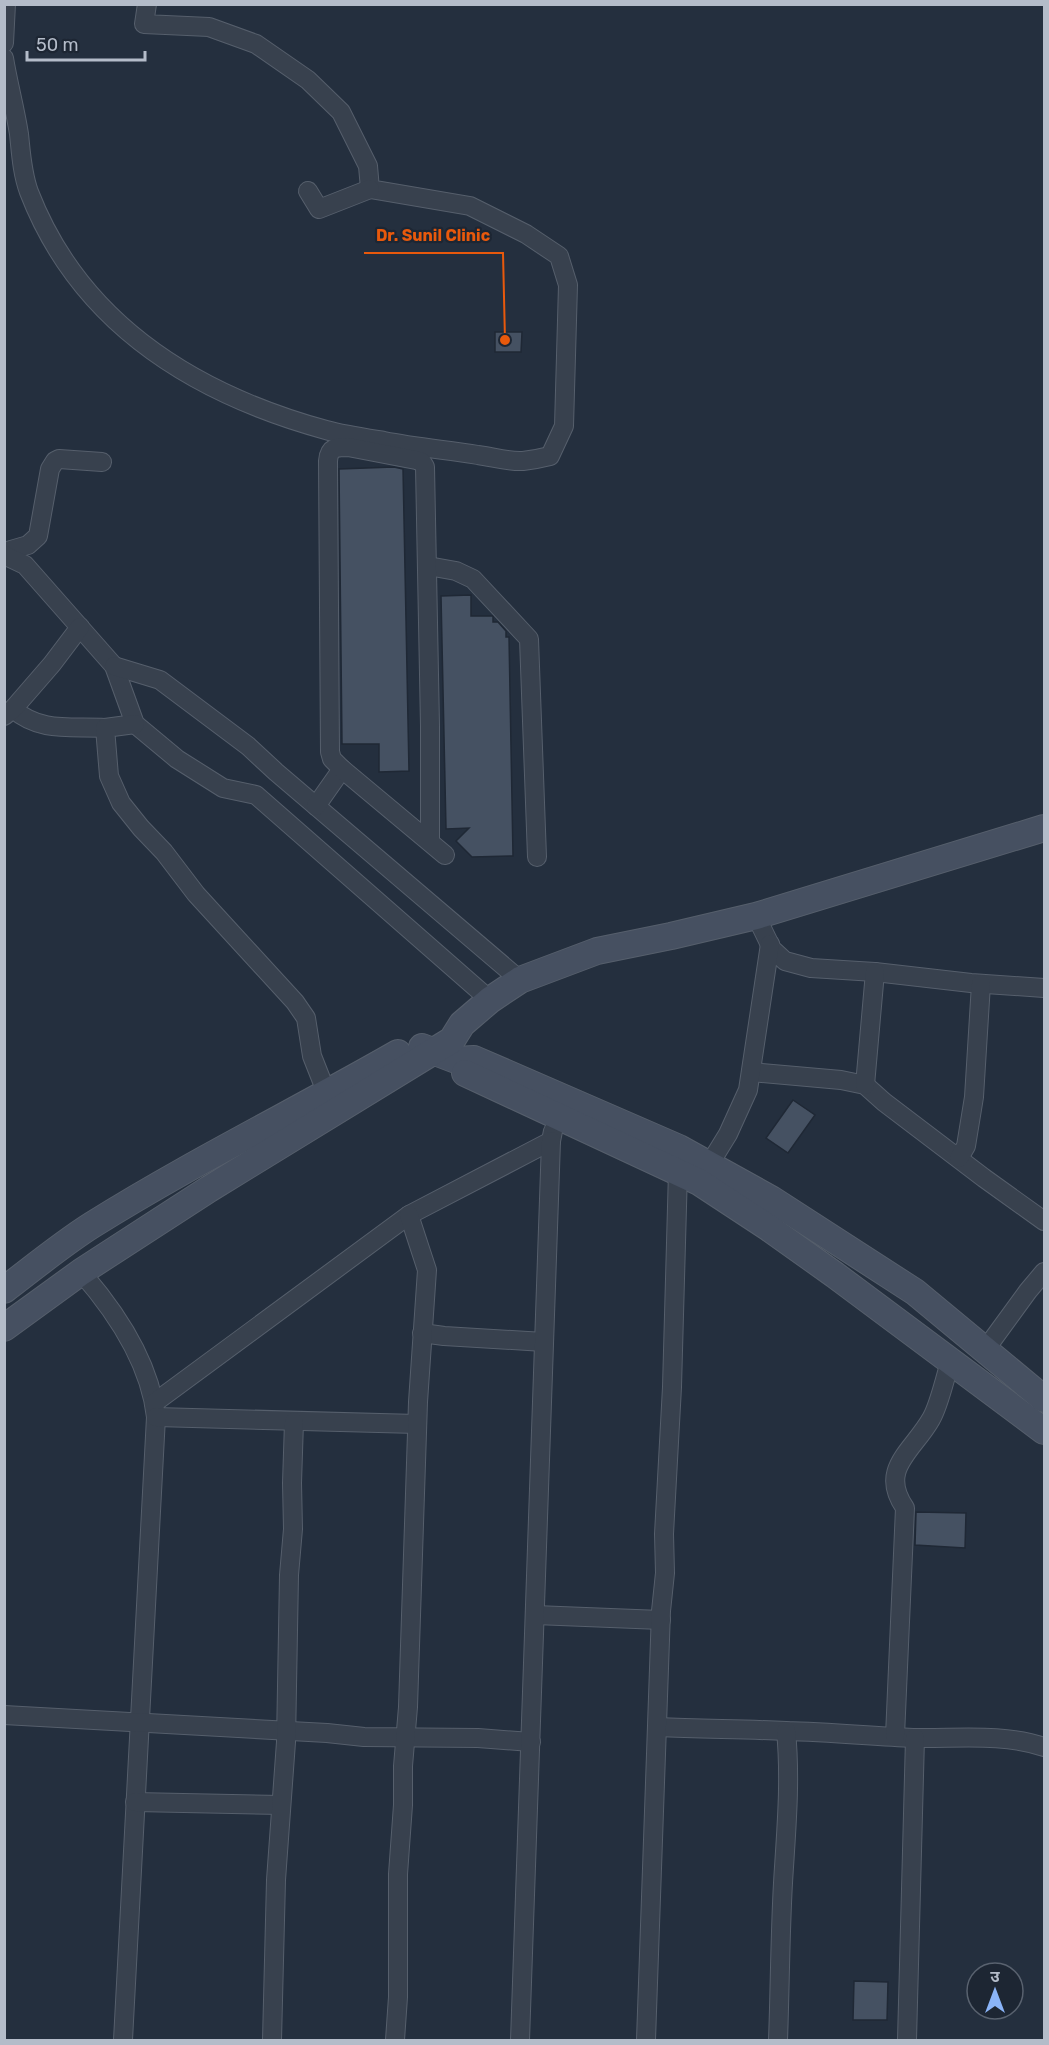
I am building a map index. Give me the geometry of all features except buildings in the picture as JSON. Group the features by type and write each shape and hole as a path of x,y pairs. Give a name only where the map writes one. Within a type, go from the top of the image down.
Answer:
{"street":[{"path":"4,43 6,4"},
{"path":"147,4 144,24 209,27 256,44 308,80 341,112 368,166 370,189"},
{"path":"4,58 24,173 29,191 45,227 69,267 111,319 148,349 206,386 260,409 327,431 411,446 522,461 550,456 564,426 568,285 559,256 526,234 470,206 370,189 320,209 308,191"},
{"path":"430,842 427,476 422,462 348,447 332,448 328,453 330,752 342,769 445,855"},
{"path":"4,554 28,545 38,536 50,469 55,461 59,459 102,462"},
{"path":"4,554 25,565 114,666 135,724 177,759 223,788 256,795 490,1000"},
{"path":"428,566 456,571 473,579 529,639 537,857"},
{"path":"80,627 52,664 9,713 39,724 62,728 105,728 135,724"},
{"path":"114,666 159,680 248,746 520,980"},
{"path":"105,728 109,776 121,803 164,852 196,894 295,1002 306,1018 312,1056 327,1094"},
{"path":"316,806 342,769"},
{"path":"256,795 276,772"},
{"path":"4,1328 81,1272 209,1190 423,1047 442,1026 462,1024 490,1000 520,980 597,951 756,916 1044,828"},
{"path":"756,916 770,944 785,961 811,968 1044,988"},
{"path":"646,2040 661,1620 665,1573 664,1534 672,1387 695,1173 728,1134 748,1090 770,944"},
{"path":"865,1085 874,972"},
{"path":"959,1158 966,1146 974,1097 981,984"},
{"path":"4,1290 90,1226 198,1163 327,1094 423,1047 456,1060 474,1059 679,1148 695,1173 1044,1431"},
{"path":"456,1060 466,1074 556,1115 695,1173 771,1200 915,1292 1044,1399"},
{"path":"751,1072 841,1080 865,1085 884,1102 1044,1221"},
{"path":"520,2040 551,1141 556,1115"},
{"path":"155,1410 409,1215 551,1141"},
{"path":"395,2040 400,1956 398,1874 415,1544 417,1424 427,1270 409,1215"},
{"path":"81,1272 101,1295 127,1335 136,1353 155,1410 123,2040"},
{"path":"985,1350 1044,1272"},
{"path":"422,1333 544,1342"},
{"path":"895,1736 904,1508 895,1494 895,1472 909,1448 932,1419 950,1362"},
{"path":"155,1410 294,1422 417,1424"},
{"path":"272,2040 276,1880 286,1732 294,1422"},
{"path":"535,1615 661,1620"},
{"path":"4,1715 364,1737 531,1742"},
{"path":"658,1728 786,1731 915,1738 941,1736 994,1739 1031,1743 1044,1747"},
{"path":"778,2040 783,1881 788,1828 786,1731"},
{"path":"907,2040 915,1738"},
{"path":"135,1802 281,1805"}],"place":[{"name":"Dr. Sunil Clinic","path":"505,340"}]}
